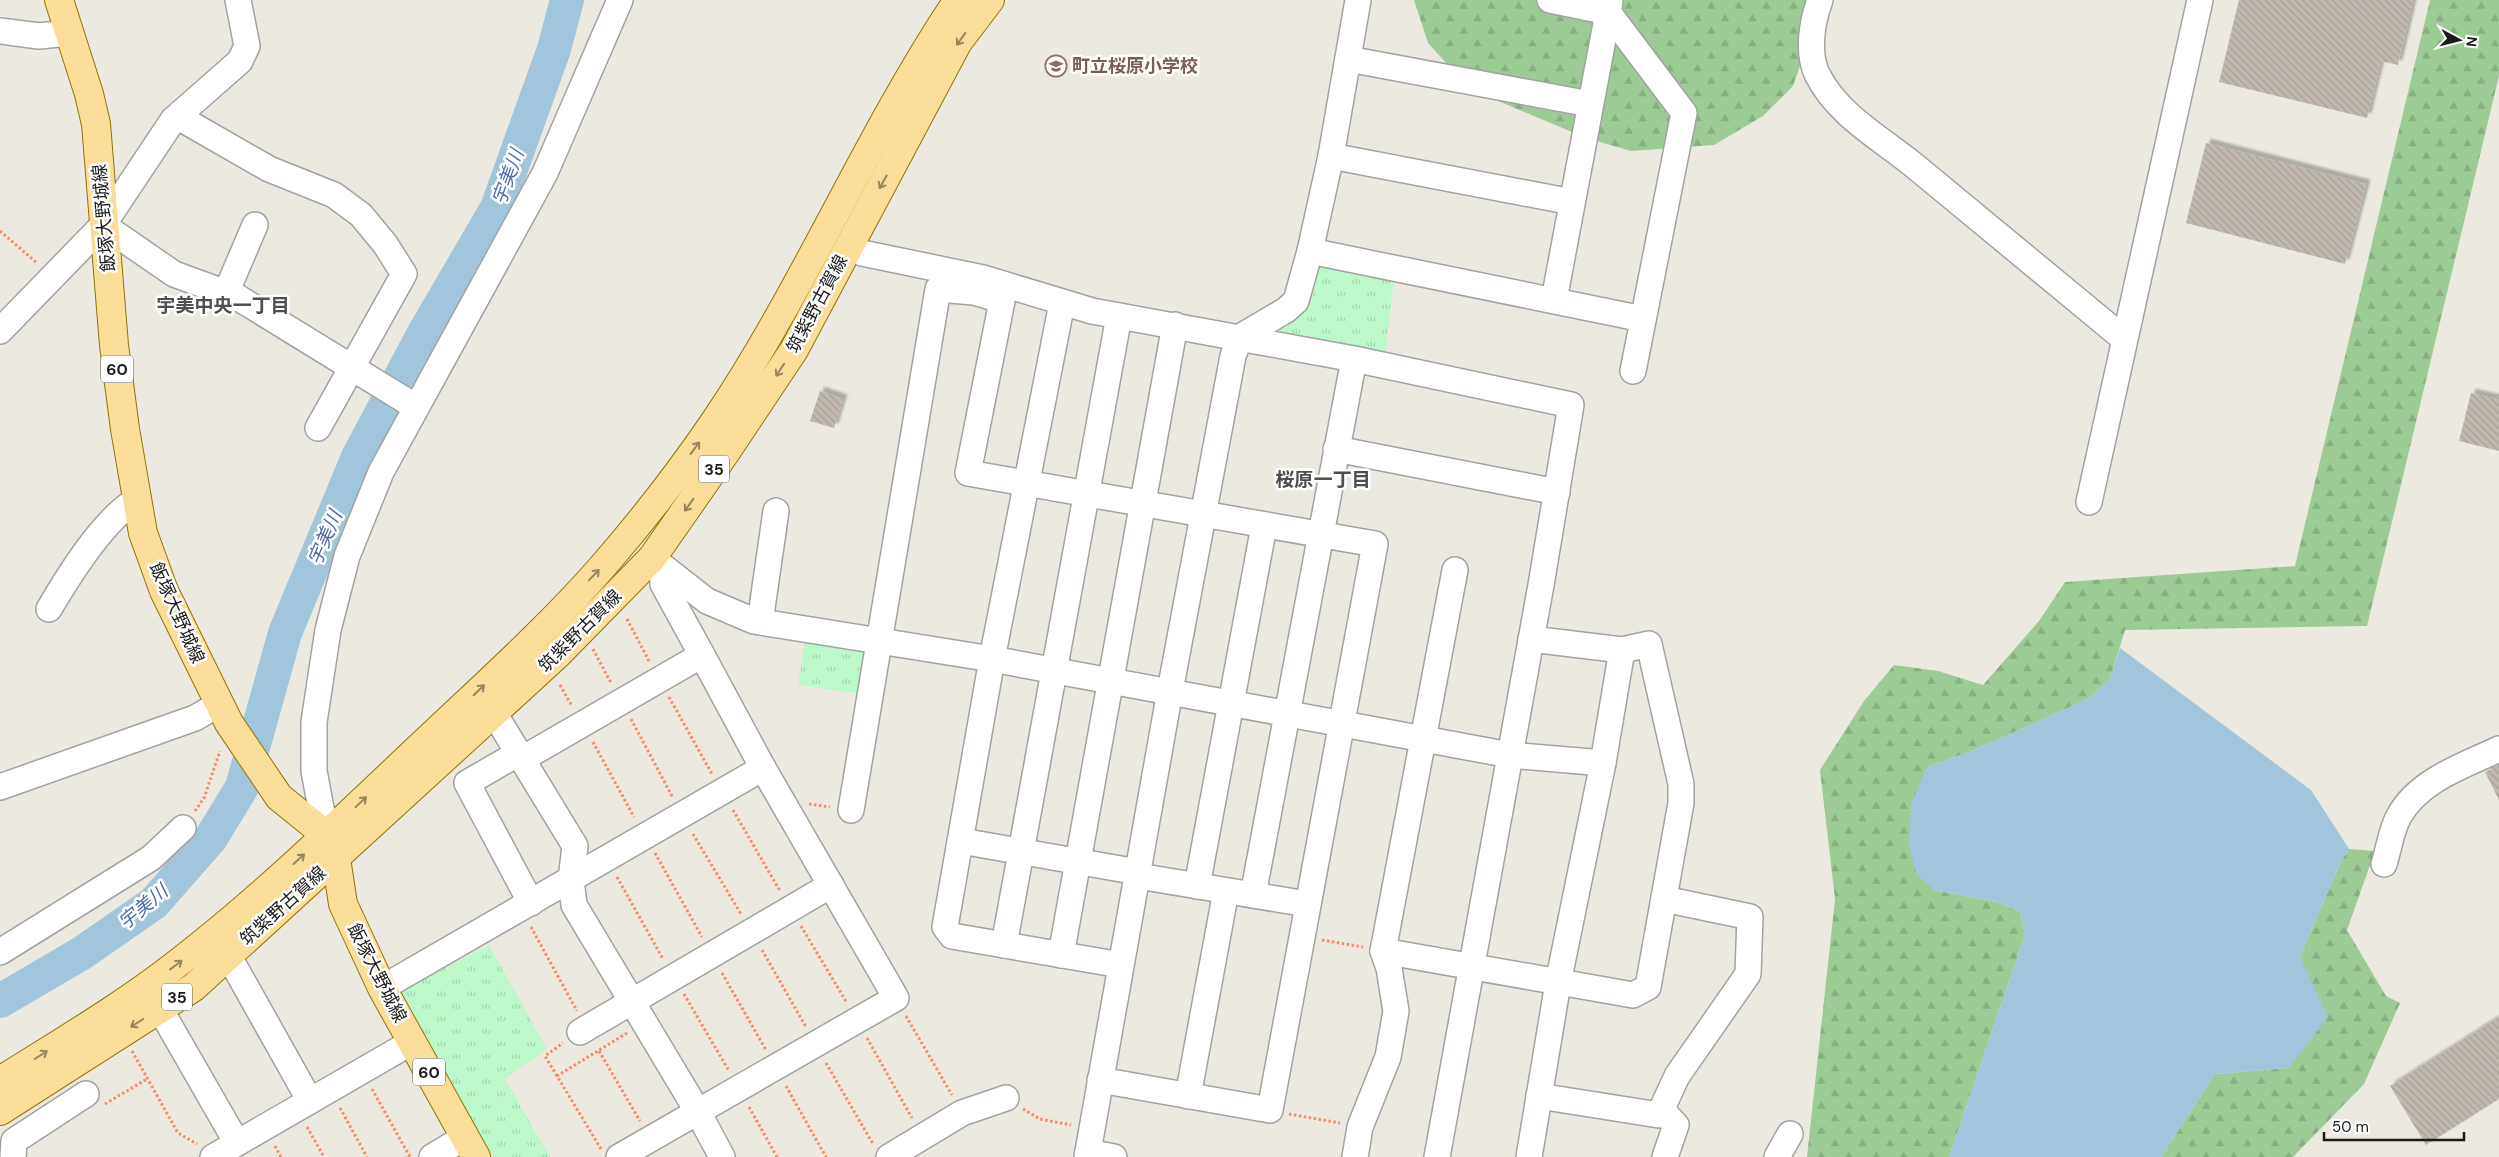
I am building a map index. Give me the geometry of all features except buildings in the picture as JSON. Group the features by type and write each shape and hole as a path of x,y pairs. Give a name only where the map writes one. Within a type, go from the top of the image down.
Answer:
{"main road":[{"name":"飯塚大野城線","path":"59,0 89,94 96,124 114,345 143,533 164,590 224,713 279,797 331,847 343,904 382,988 471,1147"},
{"name":"筑紫野古賀線","path":"0,1111 194,987 228,956 602,567 660,496 714,421 765,342 886,120 958,0"},
{"name":"筑紫野古賀線","path":"0,1081 101,1017 177,964 331,847 494,713 657,562 726,452 794,350 958,42 990,0"}],"street":[{"path":"331,847 314,771 314,722 328,630 347,556 411,404 545,173 620,0"},
{"path":"1114,1157 1088,1146 1202,515 1233,356 1240,337 1286,310 1296,301 1310,251 1331,156 1358,0"},
{"path":"1550,0 1609,6 1684,113 1633,371"},
{"path":"1820,0 1811,44 1816,72 1828,93 1859,125 1910,162 2123,338"},
{"path":"2088,502 2123,338 2200,0"},
{"path":"0,331 54,278 103,225 173,120 240,60 247,46 240,1"},
{"path":"1554,300 1609,6"},
{"path":"0,31 39,36 68,33"},
{"path":"1348,59 1590,104"},
{"path":"181,113 187,122 269,169 334,194 361,216 385,244 404,274 355,369 318,428"},
{"path":"1331,156 1572,202"},
{"path":"103,225 174,274 237,297 411,404"},
{"path":"226,293 255,225"},
{"path":"848,246 862,253 983,278 1062,303 1119,316 1354,359 1571,405 1531,639 1436,1157"},
{"path":"1310,251 1643,319"},
{"path":"850,810 938,289 974,292 1002,300 1034,303 1037,295"},
{"path":"1002,300 968,473 1320,536 1375,544 1270,1110 1100,1080"},
{"path":"1062,303 992,659 945,927 952,936 1121,965"},
{"path":"1004,945 1119,316"},
{"path":"1061,955 1175,326"},
{"path":"1253,895 1354,359"},
{"path":"1336,449 1556,492"},
{"path":"49,609 74,567 124,506 138,499"},
{"path":"760,622 776,512"},
{"path":"1197,886 1264,526"},
{"path":"657,562 708,601 760,622 992,659 1343,722 1510,755 1603,763"},
{"path":"619,1157 896,998 763,768 663,584 657,562"},
{"path":"1355,1157 1360,1127 1388,1057 1396,1011 1389,968 1383,951 1455,570"},
{"path":"1383,951 1633,995 1648,988 1681,802 1681,784 1649,644 1622,650 1531,639"},
{"path":"1529,1157 1558,983 1603,763 1622,650"},
{"path":"526,906 467,783 660,680 702,655"},
{"path":"0,787 195,718 224,713"},
{"path":"494,713 575,846 571,880 574,905 698,1112 722,1157"},
{"path":"2384,864 2399,817 2416,794 2427,784 2499,749"},
{"path":"382,988 763,768"},
{"path":"0,952 151,858 183,828"},
{"path":"961,841 1077,860 1197,886 1308,904"},
{"path":"583,1030 831,885"},
{"path":"1188,1096 1226,891"},
{"path":"1540,1096 1659,1115 1677,1076 1748,974 1750,918 1664,899"},
{"path":"228,956 312,1100"},
{"path":"160,1008 223,1152 412,1042"},
{"path":"13,1157 14,1141 81,1096 59,1073"},
{"path":"889,1157 962,1113 1006,1098"},
{"path":"1662,1110 1676,1125 1665,1157"},
{"path":"1778,1157 1790,1134"},
{"path":"432,1157 471,1147"}],"path":[{"path":"0,231 54,278"},
{"path":"627,619 722,792 857,1020 922,1137"},
{"path":"591,646 621,701"},
{"path":"183,828 204,798 224,713"},
{"path":"785,806 793,802 850,810"},
{"path":"606,859 777,1157"},
{"path":"526,906 583,1030 545,1056 606,1157"},
{"path":"1302,936 1383,951"},
{"path":"896,998 962,1113"},
{"path":"558,1076 644,1022"},
{"path":"122,1033 178,1134 223,1152"},
{"path":"599,1051 651,1139"},
{"path":"362,1071 410,1157"},
{"path":"81,1096 96,1109 147,1079"},
{"path":"1006,1098 1040,1120 1088,1146"},
{"path":"312,1100 324,1157"},
{"path":"312,1100 367,1157"},
{"path":"1270,1110 1360,1127"}],"green space":[{"path":"1414,0 1823,0 1793,86 1763,116 1714,145 1631,151 1586,138 1470,89 1428,43"},
{"path":"2430,0 2499,0 2499,76 2367,626 2125,630 2110,679 2090,698 1972,751 1927,767 1934,890 1996,902 2020,911 2025,935 1949,1157 1807,1157 1835,899 1820,770 1864,701 1894,665 1938,671 1983,685 2039,621 2065,582 2295,566"},
{"path":"1324,262 1394,278 1385,359 1266,336 1316,268"},
{"path":"805,642 869,651 863,694 798,685"},
{"path":"2349,849 2375,851 2347,930 2386,996 2400,1003 2364,1084 2293,1157 2161,1157 2215,1074 2289,1068 2300,957 2341,861"},
{"path":"489,945 547,1049 505,1079 550,1157 491,1157 396,993"}],"water":[{"path":"2120,648 2311,790 2349,849 2341,861 2300,957 2328,1017 2289,1068 2215,1074 2161,1157 1949,1157 2025,935 2020,911 1996,902 1934,890 1916,873 1909,845 1911,804 1927,767 1972,751 2090,698 2110,679"}],"waterway":[{"name":"宇美川","path":"0,1001 82,953 154,903 211,838 242,787 285,633 358,457 424,333 497,208 554,49 567,0"}],"place":[{"name":"町立桜原小学校","path":"1056,66"}],"district":[{"name":"宇美中央一丁目","path":"223,305"},
{"name":"桜原一丁目","path":"1323,479"}]}
